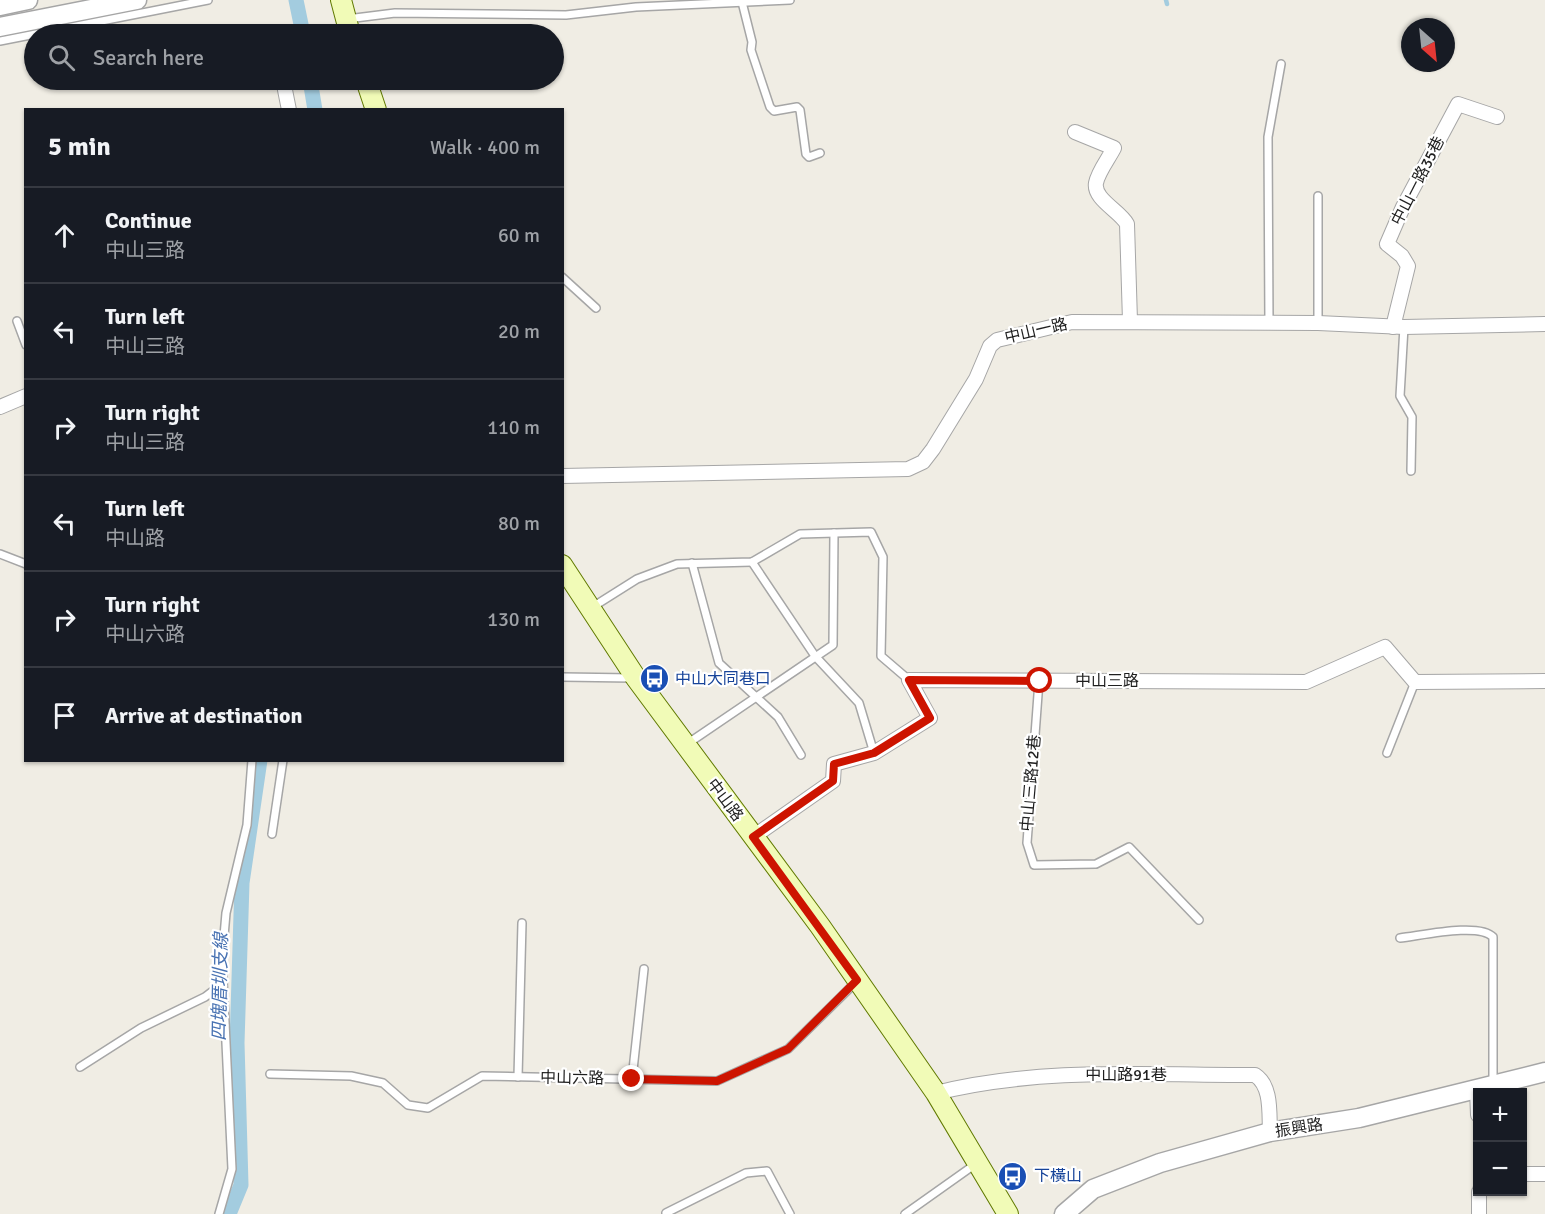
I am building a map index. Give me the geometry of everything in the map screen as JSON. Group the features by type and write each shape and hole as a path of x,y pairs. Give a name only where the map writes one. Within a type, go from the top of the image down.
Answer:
{"main road":[{"path":"369,90 375,108"},
{"name":"中山路","path":"564,568 589,610 636,678 857,980 936,1094 1008,1214"}],"street":[{"path":"0,6 28,0"},
{"path":"0,27 137,0"},
{"path":"285,90 289,108"},
{"name":"中山一路35巷","path":"1399,327 1408,266 1402,256 1387,244 1403,207 1458,104 1497,117"},
{"path":"1075,132 1114,148 1096,182 1096,189 1100,196 1123,216 1127,224 1130,321"},
{"name":"中山一路","path":"564,476 908,469 923,462 933,449 975,379 990,346 997,340 1072,322 1130,321 1269,325 1318,323 1399,327 1545,324"},
{"path":"0,407 24,397"},
{"name":"中山三路","path":"909,680 1306,682 1385,647 1415,682"},
{"path":"753,837 833,781 834,764 874,753 930,718 909,680"},
{"path":"1415,682 1545,681"},
{"name":"振興路","path":"1064,1214 1093,1189 1160,1163 1270,1132 1359,1118 1545,1072"},
{"name":"中山路91巷","path":"936,1094 975,1084 1070,1076 1254,1075 1262,1080 1268,1099 1270,1132"},
{"path":"1527,1174 1545,1174"},
{"path":"1479,1196 1479,1214"}],"lane":[{"path":"86,24 208,0"},
{"path":"345,18 395,13 566,15 636,7 790,0"},
{"path":"742,2 752,42 751,50 770,107 774,111 797,107 800,110 806,154 809,157 820,153"},
{"path":"0,41 24,36"},
{"path":"1269,325 1268,137 1281,64"},
{"path":"1318,196 1318,323"},
{"path":"564,279 596,308"},
{"path":"17,321 24,340"},
{"path":"1399,327 1400,396 1412,417 1411,471"},
{"path":"589,610 637,579 677,564 752,562 800,534 872,532 883,557 881,656 909,680"},
{"path":"685,745 833,645 834,533"},
{"path":"0,554 24,563"},
{"path":"752,562 815,656 859,703 874,753"},
{"path":"692,563 719,663 778,717 801,755"},
{"path":"564,677 636,678"},
{"name":"中山三路12巷","path":"1040,681 1027,843 1034,865 1096,864 1129,847 1199,920"},
{"path":"1387,753 1415,682"},
{"path":"219,1214 232,1169 222,984 226,913 247,825 252,762"},
{"path":"273,834 283,762"},
{"path":"518,1077 522,923"},
{"path":"1400,938 1473,930 1489,933 1493,937 1485,1087"},
{"path":"632,1079 644,969"},
{"name":"中山六路","path":"270,1074 351,1076 383,1083 408,1105 428,1108 482,1076 717,1081 788,1049 857,980"},
{"path":"80,1067 141,1028 205,997 222,984"},
{"path":"904,1214 977,1164"},
{"path":"666,1213 746,1173 767,1171 790,1214"}],"waterway":[{"name":"四塊厝圳支線","path":"296,0 301,24"},
{"path":"1166,0 1167,4"},
{"name":"四塊厝圳支線","path":"312,90 315,108"},
{"name":"四塊厝圳支線","path":"229,1214 241,1185 237,1043 242,883 260,762"}],"place":[{"name":"中山大同巷口","path":"654,679"},
{"name":"下橫山","path":"1013,1176"}],"route":[{"path":"632,1079 717,1081 788,1049 857,980 820,926 753,837 833,781 834,764 874,753 930,718 909,680 1040,681"}]}
